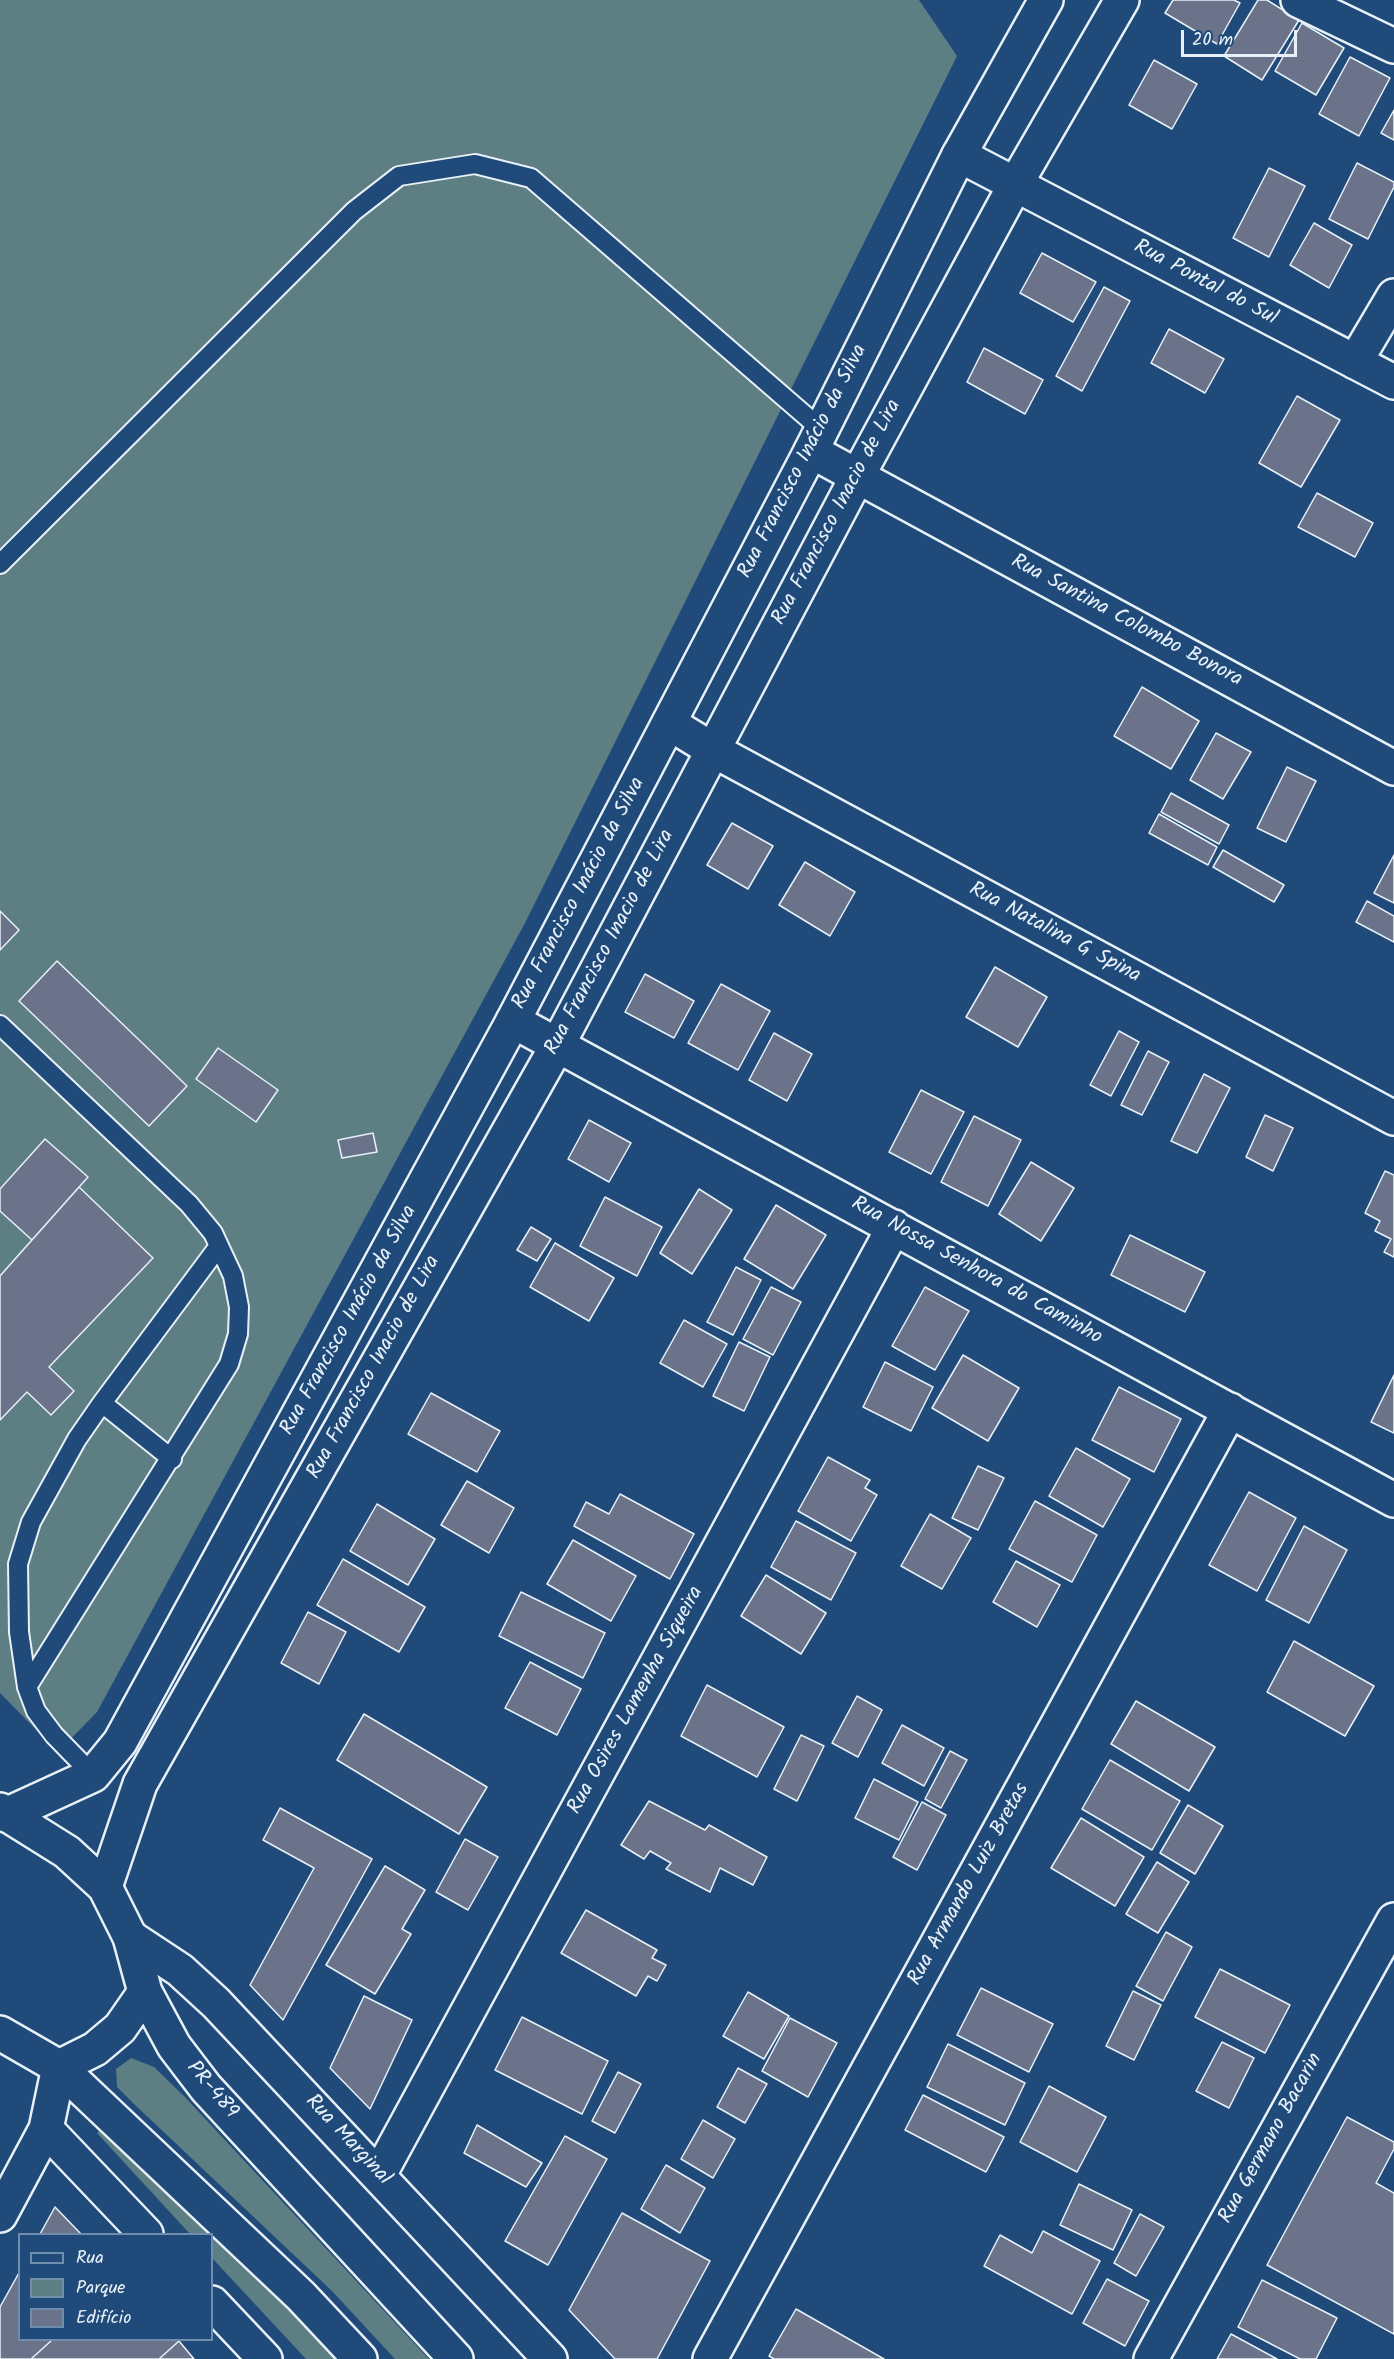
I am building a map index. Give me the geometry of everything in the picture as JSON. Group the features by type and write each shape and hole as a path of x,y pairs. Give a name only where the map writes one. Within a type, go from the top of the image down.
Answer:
{"street":[{"name":"Rua Francisco Inácio da Silva","path":"93,1775 120,1742 513,1021 816,440 959,155 1046,0"},
{"name":"Rua Francisco Inacio de Lira","path":"105,1887 140,1784 557,1046 857,477 1015,185 1122,0"},
{"path":"1298,0 1394,46"},
{"name":"Rua Pontal do Sul","path":"959,155 1394,382"},
{"path":"1355,362 1394,296"},
{"name":"Rua Santina Colombo Bonora","path":"816,440 857,477 1394,768"},
{"name":"Rua Natalina G Spina","path":"669,723 714,750 1394,1118"},
{"name":"Rua Nossa Senhora do Caminho","path":"513,1021 1394,1500"},
{"name":"Rua Osires Lamenha Siqueira","path":"379,2175 894,1227"},
{"name":"Rua Armando Luiz Bretas","path":"710,2359 1230,1410"},
{"path":"2,1814 93,1775"},
{"name":"PR-489","path":"2,1814 67,1851 105,1887 130,1937 145,1992 174,2046 206,2088 456,2359"},
{"name":"Rua Germano Bacarin","path":"1151,2359 1394,1920"},
{"name":"Rua Marginal","path":"130,1937 180,1970 216,2003 550,2359"},
{"path":"59,2067 95,2049 120,2028 145,1992"},
{"path":"0,2033 59,2067 301,2296 360,2359"},
{"path":"0,2215 46,2130 59,2067"},
{"path":"46,2130 144,2233"},
{"path":"213,2304 266,2359"}],"lane":[{"path":"0,564 354,211 399,176 475,164 531,178 816,440"},
{"path":"0,1025 189,1204 213,1233 233,1276 239,1307 238,1334 229,1364 172,1459 27,1687"},
{"path":"93,1775 48,1727 36,1711 27,1687 19,1632 18,1564 31,1522 77,1439 219,1246"},
{"path":"102,1403 172,1459"}],"green space":[{"path":"0,0 919,0 957,56 525,923 97,1712 58,1752 0,1693"},
{"path":"131,2058 154,2067 184,2096 429,2359 395,2359 332,2291 117,2087 116,2069"},
{"path":"106,2124 352,2359 306,2359 213,2259 213,2233 189,2233 97,2133"}],"building":[{"path":"1173,0 1234,0 1240,3 1217,44 1165,13"},
{"path":"1258,0 1267,0 1299,20 1262,80 1224,56"},
{"path":"1302,23 1344,48 1316,95 1275,71"},
{"path":"1350,57 1390,78 1359,136 1319,114"},
{"path":"1154,60 1197,84 1172,129 1129,105"},
{"path":"1394,110 1394,140 1381,133"},
{"path":"1357,163 1394,182 1394,187 1368,239 1329,219"},
{"path":"1269,168 1305,186 1269,257 1233,238"},
{"path":"1314,223 1352,245 1329,288 1290,265"},
{"path":"1042,253 1096,282 1073,322 1020,293"},
{"path":"1104,287 1130,301 1082,391 1056,376"},
{"path":"1169,329 1224,359 1205,393 1151,363"},
{"path":"984,348 1043,380 1025,414 967,382"},
{"path":"1297,396 1340,420 1301,487 1259,463"},
{"path":"1317,493 1373,523 1355,557 1298,527"},
{"path":"1142,687 1199,721 1171,769 1114,736"},
{"path":"1216,733 1251,752 1223,799 1190,780"},
{"path":"1287,767 1316,781 1286,842 1257,828"},
{"path":"1171,793 1229,825 1219,844 1161,812"},
{"path":"1159,814 1217,847 1208,865 1149,833"},
{"path":"732,823 773,846 748,889 707,865"},
{"path":"1223,850 1284,885 1274,902 1213,867"},
{"path":"1394,855 1394,903 1374,893"},
{"path":"805,862 855,892 830,936 779,905"},
{"path":"1367,901 1394,916 1394,942 1356,922"},
{"path":"0,911 19,930 0,950"},
{"path":"57,961 187,1086 149,1126 19,1001"},
{"path":"995,967 1047,997 1018,1047 966,1017"},
{"path":"645,974 694,1001 674,1038 625,1012"},
{"path":"721,984 770,1011 738,1070 688,1043"},
{"path":"1119,1031 1139,1042 1111,1096 1090,1085"},
{"path":"774,1033 812,1054 787,1101 749,1080"},
{"path":"218,1048 278,1090 256,1122 196,1079"},
{"path":"1148,1051 1169,1062 1142,1115 1121,1105"},
{"path":"1204,1074 1230,1088 1197,1153 1171,1141"},
{"path":"921,1090 964,1112 931,1174 889,1152"},
{"path":"1265,1115 1293,1128 1273,1171 1246,1157"},
{"path":"974,1116 1021,1140 988,1206 941,1182"},
{"path":"589,1120 631,1143 609,1182 568,1159"},
{"path":"373,1133 377,1152 342,1158 338,1140"},
{"path":"45,1139 88,1177 32,1240 0,1211 0,1189"},
{"path":"1031,1162 1074,1188 1041,1241 999,1214"},
{"path":"1385,1171 1394,1175 1394,1257 1384,1252 1391,1239 1375,1231 1380,1221 1365,1213"},
{"path":"79,1187 153,1258 49,1367 74,1391 51,1415 27,1392 0,1420 0,1276"},
{"path":"699,1189 732,1210 692,1274 660,1253"},
{"path":"605,1197 662,1227 637,1276 580,1246"},
{"path":"776,1205 826,1235 793,1289 744,1259"},
{"path":"531,1227 551,1239 537,1261 517,1250"},
{"path":"1130,1235 1205,1272 1185,1312 1111,1275"},
{"path":"555,1243 614,1278 589,1321 530,1287"},
{"path":"736,1267 761,1280 733,1335 707,1322"},
{"path":"771,1287 801,1302 773,1355 743,1339"},
{"path":"925,1287 969,1311 935,1370 892,1346"},
{"path":"684,1320 727,1344 703,1387 660,1363"},
{"path":"739,1342 770,1357 744,1411 713,1396"},
{"path":"963,1355 1019,1388 988,1441 932,1408"},
{"path":"885,1362 933,1387 911,1431 863,1407"},
{"path":"1394,1375 1394,1433 1371,1422"},
{"path":"1119,1387 1181,1419 1154,1472 1092,1440"},
{"path":"431,1393 500,1431 477,1472 408,1434"},
{"path":"1076,1448 1130,1479 1103,1527 1049,1496"},
{"path":"828,1457 870,1480 865,1488 877,1495 851,1541 798,1511"},
{"path":"978,1466 1004,1478 978,1530 952,1518"},
{"path":"467,1481 514,1508 489,1553 441,1525"},
{"path":"1249,1492 1296,1518 1257,1591 1209,1565"},
{"path":"620,1494 694,1534 670,1579 574,1526 586,1502 609,1514"},
{"path":"1035,1501 1097,1535 1072,1582 1009,1549"},
{"path":"377,1504 435,1539 408,1585 350,1551"},
{"path":"930,1514 971,1538 942,1589 901,1566"},
{"path":"796,1521 856,1553 831,1600 771,1567"},
{"path":"1304,1526 1347,1550 1309,1623 1266,1600"},
{"path":"573,1540 636,1576 611,1621 547,1584"},
{"path":"343,1559 425,1607 399,1652 317,1605"},
{"path":"1016,1561 1060,1585 1037,1627 993,1602"},
{"path":"766,1575 826,1613 801,1654 741,1616"},
{"path":"521,1592 605,1633 583,1678 499,1636"},
{"path":"308,1612 346,1632 319,1684 281,1663"},
{"path":"1294,1641 1374,1686 1345,1736 1267,1692"},
{"path":"530,1662 581,1689 557,1735 505,1708"},
{"path":"707,1685 784,1727 757,1777 681,1736"},
{"path":"857,1696 882,1710 858,1757 832,1743"},
{"path":"1136,1701 1215,1747 1189,1791 1111,1744"},
{"path":"364,1714 487,1787 459,1834 337,1760"},
{"path":"902,1725 944,1748 924,1786 882,1763"},
{"path":"801,1735 824,1746 797,1801 774,1789"},
{"path":"950,1751 967,1760 941,1808 925,1799"},
{"path":"1110,1760 1180,1801 1152,1850 1082,1809"},
{"path":"874,1779 918,1802 899,1840 855,1818"},
{"path":"649,1801 705,1830 709,1825 767,1857 753,1885 720,1868 710,1892 666,1869 671,1863 650,1851 644,1859 621,1845"},
{"path":"922,1802 946,1815 917,1870 893,1857"},
{"path":"1188,1805 1223,1826 1195,1874 1160,1853"},
{"path":"280,1808 372,1859 283,2020 250,1985 314,1868 263,1840"},
{"path":"1081,1818 1144,1857 1115,1906 1051,1868"},
{"path":"465,1839 498,1857 468,1910 436,1892"},
{"path":"1157,1862 1189,1882 1158,1933 1126,1914"},
{"path":"385,1866 425,1890 402,1929 411,1934 375,1994 326,1965"},
{"path":"586,1910 657,1950 652,1958 666,1965 657,1981 648,1976 636,1996 561,1953"},
{"path":"1166,1932 1192,1947 1163,2001 1136,1986"},
{"path":"1220,1969 1290,2005 1265,2053 1195,2017"},
{"path":"981,1988 1053,2024 1029,2072 957,2035"},
{"path":"1133,1991 1161,2005 1134,2060 1106,2046"},
{"path":"748,1992 789,2016 764,2059 723,2036"},
{"path":"364,1996 412,2020 370,2109 330,2068"},
{"path":"522,2017 608,2061 582,2114 495,2070"},
{"path":"790,2018 837,2043 808,2097 762,2071"},
{"path":"1222,2042 1254,2058 1229,2108 1196,2091"},
{"path":"948,2044 1025,2083 1005,2125 927,2087"},
{"path":"738,2068 767,2084 745,2123 717,2107"},
{"path":"618,2072 641,2084 615,2133 592,2121"},
{"path":"1049,2086 1106,2117 1077,2172 1020,2142"},
{"path":"923,2095 1004,2137 986,2172 905,2130"},
{"path":"1347,2117 1394,2142 1394,2149 1376,2183 1394,2193 1394,2334 1267,2265"},
{"path":"703,2120 735,2139 713,2178 681,2159"},
{"path":"477,2125 542,2163 526,2187 464,2153"},
{"path":"565,2136 607,2159 548,2265 505,2241"},
{"path":"666,2165 705,2188 680,2233 641,2209"},
{"path":"1079,2184 1132,2210 1113,2250 1060,2225"},
{"path":"55,2207 80,2233 41,2233"},
{"path":"622,2213 710,2261 657,2359 615,2359 569,2310"},
{"path":"1140,2214 1164,2227 1136,2276 1114,2263"},
{"path":"1043,2231 1100,2261 1072,2314 984,2266 1000,2235 1032,2253"},
{"path":"18,2275 18,2341 51,2341 31,2359 0,2359 0,2307"},
{"path":"1107,2279 1149,2301 1125,2346 1083,2323"},
{"path":"1262,2280 1337,2318 1316,2359 1300,2359 1238,2327"},
{"path":"796,2309 884,2359 774,2359 769,2356"},
{"path":"1231,2334 1277,2359 1217,2359"},
{"path":"51,2341 179,2341 159,2359 31,2359"},
{"path":"179,2341 194,2359 159,2359"}]}
